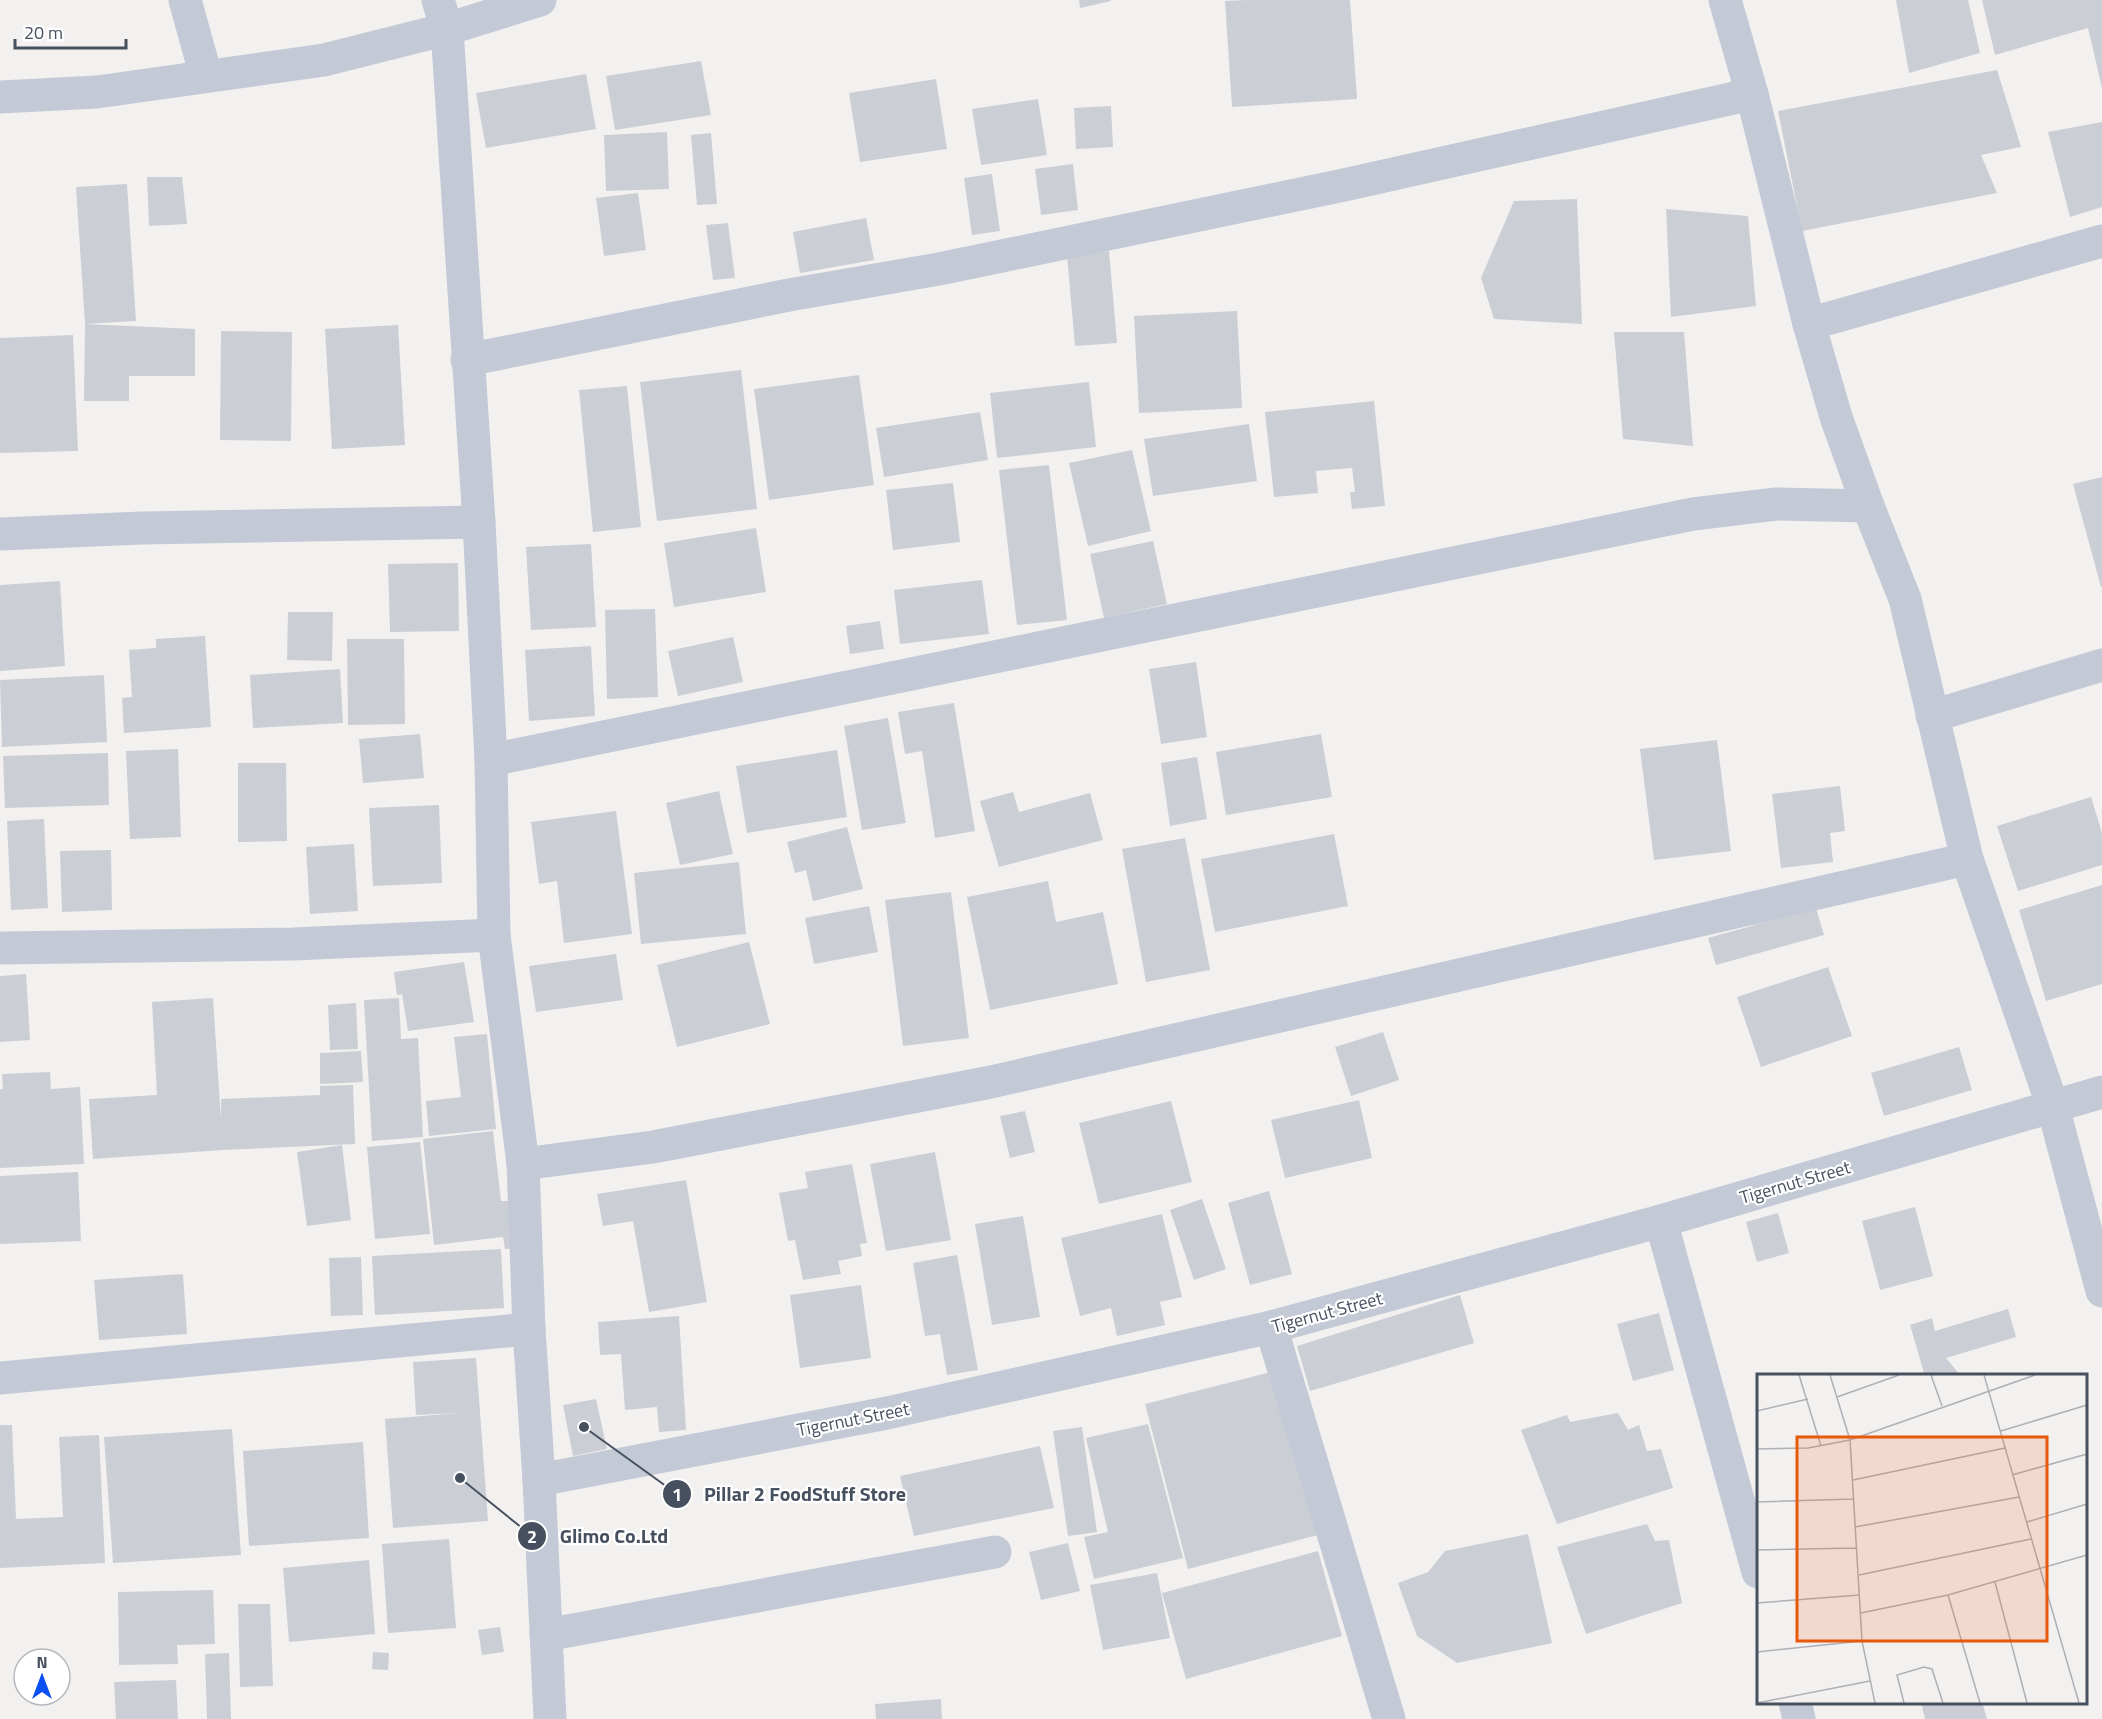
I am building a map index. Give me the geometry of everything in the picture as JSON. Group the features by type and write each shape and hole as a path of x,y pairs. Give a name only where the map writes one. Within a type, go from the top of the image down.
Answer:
{"street":[{"path":"185,0 206,76"},
{"path":"0,97 97,92 324,60 442,14 540,0"},
{"path":"1725,0 1752,94 1809,324 1836,417 1905,599 1967,859 2053,1107 2102,1292"},
{"path":"442,14 478,522 491,760 495,935 523,1164 529,1329 546,1635 543,1718"},
{"path":"468,360 789,296 939,269 1344,185 1752,94"},
{"path":"1809,324 2102,241"},
{"path":"491,760 1694,514 1776,504 1868,506"},
{"path":"0,534 141,528 478,522"},
{"path":"1932,716 2102,665"},
{"path":"523,1164 653,1147 991,1082 1967,859"},
{"path":"0,948 294,944 495,935"},
{"name":"Tigernut Street","path":"539,1480 887,1413 1271,1327 1661,1221 2102,1092"},
{"path":"1661,1221 1757,1568"},
{"path":"1271,1327 1389,1719"},
{"path":"0,1378 529,1329"},
{"path":"546,1635 995,1552"},
{"path":"1795,1704 1799,1719"}],"building":[{"path":"1079,0 1111,0 1111,1 1080,8"},
{"path":"1350,0 1357,99 1232,107 1225,1"},
{"path":"1896,0 1968,0 1980,53 1909,73"},
{"path":"1982,0 2102,0 2102,88 2088,28 1995,55"},
{"path":"701,61 711,115 615,130 606,76"},
{"path":"1997,70 2021,147 1981,155 1997,193 1802,231 1778,111"},
{"path":"586,74 596,129 486,148 476,93"},
{"path":"936,79 947,149 860,162 849,93"},
{"path":"1038,99 1047,155 981,165 972,109"},
{"path":"1111,106 1113,147 1076,149 1074,108"},
{"path":"2102,122 2102,207 2070,217 2048,132"},
{"path":"667,132 669,189 606,191 604,135"},
{"path":"711,133 717,204 697,205 691,135"},
{"path":"1073,164 1078,210 1041,215 1035,169"},
{"path":"992,174 1000,231 972,235 964,178"},
{"path":"147,177 182,177 187,224 149,226"},
{"path":"127,184 136,321 85,324 76,187"},
{"path":"638,193 646,250 604,256 596,198"},
{"path":"1577,199 1582,324 1494,319 1481,278 1514,201"},
{"path":"1666,209 1748,216 1756,306 1671,317"},
{"path":"866,218 874,260 800,273 793,232"},
{"path":"728,223 735,278 713,280 706,225"},
{"path":"1109,251 1117,343 1075,346 1067,255"},
{"path":"1237,311 1242,408 1139,413 1134,316"},
{"path":"85,324 195,329 195,376 129,376 129,401 84,401"},
{"path":"398,325 405,445 332,449 325,329"},
{"path":"221,331 292,332 291,441 220,440"},
{"path":"1614,332 1684,332 1693,446 1623,439"},
{"path":"73,335 78,451 0,453 0,338"},
{"path":"741,370 757,509 657,521 640,382"},
{"path":"859,375 874,485 769,500 754,389"},
{"path":"1089,382 1096,447 997,458 990,393"},
{"path":"627,386 641,527 593,532 579,390"},
{"path":"1374,401 1385,506 1352,509 1350,492 1355,492 1352,468 1316,471 1318,493 1274,497 1265,412"},
{"path":"980,412 988,460 884,477 876,428"},
{"path":"1249,424 1257,481 1153,496 1144,439"},
{"path":"1132,450 1151,531 1088,546 1069,463"},
{"path":"1049,465 1067,620 1017,625 999,470"},
{"path":"2102,477 2102,587 2101,587 2073,484"},
{"path":"953,483 960,542 893,550 886,490"},
{"path":"756,528 766,592 674,607 664,543"},
{"path":"1153,541 1167,604 1104,618 1090,554"},
{"path":"591,544 596,627 531,630 526,547"},
{"path":"458,563 459,631 390,632 388,564"},
{"path":"982,580 989,634 900,644 894,590"},
{"path":"60,581 65,666 0,671 0,585"},
{"path":"655,609 658,697 607,699 605,610"},
{"path":"288,612 333,612 332,661 287,660"},
{"path":"880,621 884,649 850,654 846,626"},
{"path":"205,636 211,727 124,733 122,698 132,697 129,650 156,648 156,639"},
{"path":"733,637 743,682 678,696 668,651"},
{"path":"347,639 404,639 405,724 348,725"},
{"path":"591,646 595,716 529,721 525,650"},
{"path":"1196,662 1207,737 1161,744 1149,669"},
{"path":"340,669 343,723 253,728 250,675"},
{"path":"104,675 107,742 2,747 0,680"},
{"path":"954,703 975,831 935,838 922,751 905,754 898,712"},
{"path":"888,718 906,823 862,830 844,726"},
{"path":"420,734 424,778 363,783 359,739"},
{"path":"1321,734 1332,797 1226,815 1216,752"},
{"path":"1717,740 1731,851 1654,860 1640,749"},
{"path":"178,749 181,837 130,839 126,751"},
{"path":"837,750 847,817 747,833 736,766"},
{"path":"108,753 109,805 5,808 3,756"},
{"path":"1197,757 1207,819 1170,826 1161,763"},
{"path":"238,763 286,763 287,841 238,842"},
{"path":"1840,786 1845,831 1830,833 1833,862 1781,868 1772,794"},
{"path":"719,791 733,854 680,865 666,803"},
{"path":"1013,792 1019,812 1090,793 1103,840 999,867 980,801"},
{"path":"2091,797 2102,833 2102,865 2018,891 1997,826"},
{"path":"439,805 442,883 373,886 369,808"},
{"path":"616,811 632,934 564,943 557,881 539,884 531,822"},
{"path":"44,819 48,908 11,910 7,821"},
{"path":"847,827 863,889 813,901 806,870 795,873 787,842"},
{"path":"1334,834 1348,906 1215,932 1201,859"},
{"path":"1185,838 1210,970 1146,982 1122,849"},
{"path":"354,844 358,911 310,914 306,847"},
{"path":"111,850 112,910 62,912 60,851"},
{"path":"739,862 746,934 641,944 634,873"},
{"path":"1048,881 1056,922 1103,912 1118,984 990,1010 967,897"},
{"path":"2102,885 2102,984 2046,1001 2019,910"},
{"path":"951,892 969,1038 903,1046 885,900"},
{"path":"869,906 878,952 814,964 805,918"},
{"path":"1816,908 1824,935 1716,965 1708,938"},
{"path":"749,942 770,1024 677,1047 657,965"},
{"path":"616,954 623,1000 536,1012 529,966"},
{"path":"464,962 474,1022 408,1031 402,994 397,995 394,972"},
{"path":"1828,967 1852,1036 1761,1067 1737,997"},
{"path":"26,974 30,1040 0,1042 0,976"},
{"path":"213,998 221,1120 221,1099 320,1095 320,1086 353,1085 355,1144 93,1159 89,1099 157,1095 152,1002"},
{"path":"399,998 401,1039 418,1038 423,1137 372,1141 364,1000"},
{"path":"356,1003 358,1049 330,1050 328,1005"},
{"path":"1383,1032 1399,1080 1351,1096 1335,1047"},
{"path":"487,1034 496,1129 429,1136 426,1101 461,1097 454,1037"},
{"path":"1959,1047 1972,1090 1884,1116 1871,1073"},
{"path":"361,1051 363,1082 320,1084 320,1053"},
{"path":"50,1072 51,1089 80,1087 84,1164 0,1168 2,1074"},
{"path":"1359,1100 1372,1158 1285,1178 1271,1120"},
{"path":"1171,1101 1192,1182 1099,1204 1079,1123"},
{"path":"1025,1111 1035,1152 1010,1158 1000,1116"},
{"path":"493,1131 501,1201 510,1201 515,1248 505,1249 503,1237 434,1245 423,1139"},
{"path":"420,1142 430,1234 375,1239 367,1147"},
{"path":"342,1145 351,1220 307,1226 297,1152"},
{"path":"935,1152 951,1240 886,1251 870,1164"},
{"path":"852,1164 867,1243 860,1244 862,1256 838,1261 841,1274 803,1280 795,1240 788,1241 779,1193 808,1188 805,1172"},
{"path":"78,1172 81,1241 0,1244 0,1176"},
{"path":"686,1180 707,1302 649,1312 633,1221 603,1226 597,1194"},
{"path":"1269,1191 1292,1274 1250,1285 1228,1203"},
{"path":"1202,1199 1226,1269 1194,1280 1170,1210"},
{"path":"1915,1207 1933,1276 1880,1290 1862,1221"},
{"path":"1778,1213 1789,1253 1757,1262 1746,1222"},
{"path":"1162,1214 1182,1297 1160,1302 1165,1325 1117,1336 1111,1308 1080,1316 1061,1238"},
{"path":"1023,1216 1040,1317 992,1325 975,1224"},
{"path":"501,1249 504,1308 375,1315 372,1256"},
{"path":"957,1255 978,1370 947,1375 940,1334 925,1336 913,1263"},
{"path":"361,1257 363,1315 331,1316 329,1258"},
{"path":"183,1274 187,1334 99,1340 94,1280"},
{"path":"861,1285 871,1358 800,1368 790,1295"},
{"path":"1460,1295 1474,1343 1310,1391 1297,1346"},
{"path":"2008,1309 2016,1337 1946,1358 1959,1374 1924,1374 1910,1325 1932,1318 1935,1331"},
{"path":"1659,1313 1674,1370 1633,1381 1617,1324"},
{"path":"679,1316 686,1430 659,1432 657,1407 625,1410 621,1354 600,1355 598,1322"},
{"path":"476,1358 488,1521 393,1528 385,1419 459,1413 416,1415 413,1362"},
{"path":"1275,1371 1318,1535 1188,1569 1145,1404"},
{"path":"596,1399 607,1449 573,1456 563,1405"},
{"path":"1618,1413 1628,1430 1639,1425 1647,1451 1661,1449 1673,1488 1557,1524 1521,1430 1567,1415 1570,1422"},
{"path":"1148,1424 1183,1558 1094,1579 1084,1537 1108,1532 1086,1438"},
{"path":"0,1425 12,1425 16,1519 63,1517 59,1437 99,1435 105,1563 0,1568"},
{"path":"1082,1427 1097,1532 1068,1536 1053,1431"},
{"path":"232,1429 241,1555 113,1563 104,1437"},
{"path":"363,1442 369,1538 249,1546 243,1451"},
{"path":"1040,1446 1054,1508 914,1536 900,1476"},
{"path":"1647,1524 1655,1541 1669,1540 1682,1603 1586,1634 1557,1547"},
{"path":"1528,1534 1552,1643 1457,1663 1417,1636 1398,1583 1428,1572 1445,1551"},
{"path":"449,1539 456,1628 388,1633 382,1544"},
{"path":"1068,1543 1080,1591 1041,1600 1029,1552"},
{"path":"1318,1551 1342,1636 1186,1679 1162,1593"},
{"path":"369,1560 375,1634 289,1642 283,1568"},
{"path":"1157,1573 1170,1638 1103,1650 1090,1585"},
{"path":"213,1590 215,1644 177,1645 178,1664 119,1665 118,1592"},
{"path":"238,1604 270,1604 273,1686 240,1687"},
{"path":"500,1627 504,1652 482,1655 478,1630"},
{"path":"373,1652 389,1653 388,1670 372,1669"},
{"path":"229,1653 231,1719 207,1719 205,1654"},
{"path":"176,1680 178,1719 116,1719 114,1682"},
{"path":"941,1699 942,1719 876,1719 875,1704"},
{"path":"1921,1704 1983,1704 1987,1719 1925,1719"}],"place":[{"name":"Pillar 2 FoodStuff Store","path":"584,1427"},
{"name":"Glimo Co.Ltd","path":"460,1478"}]}
